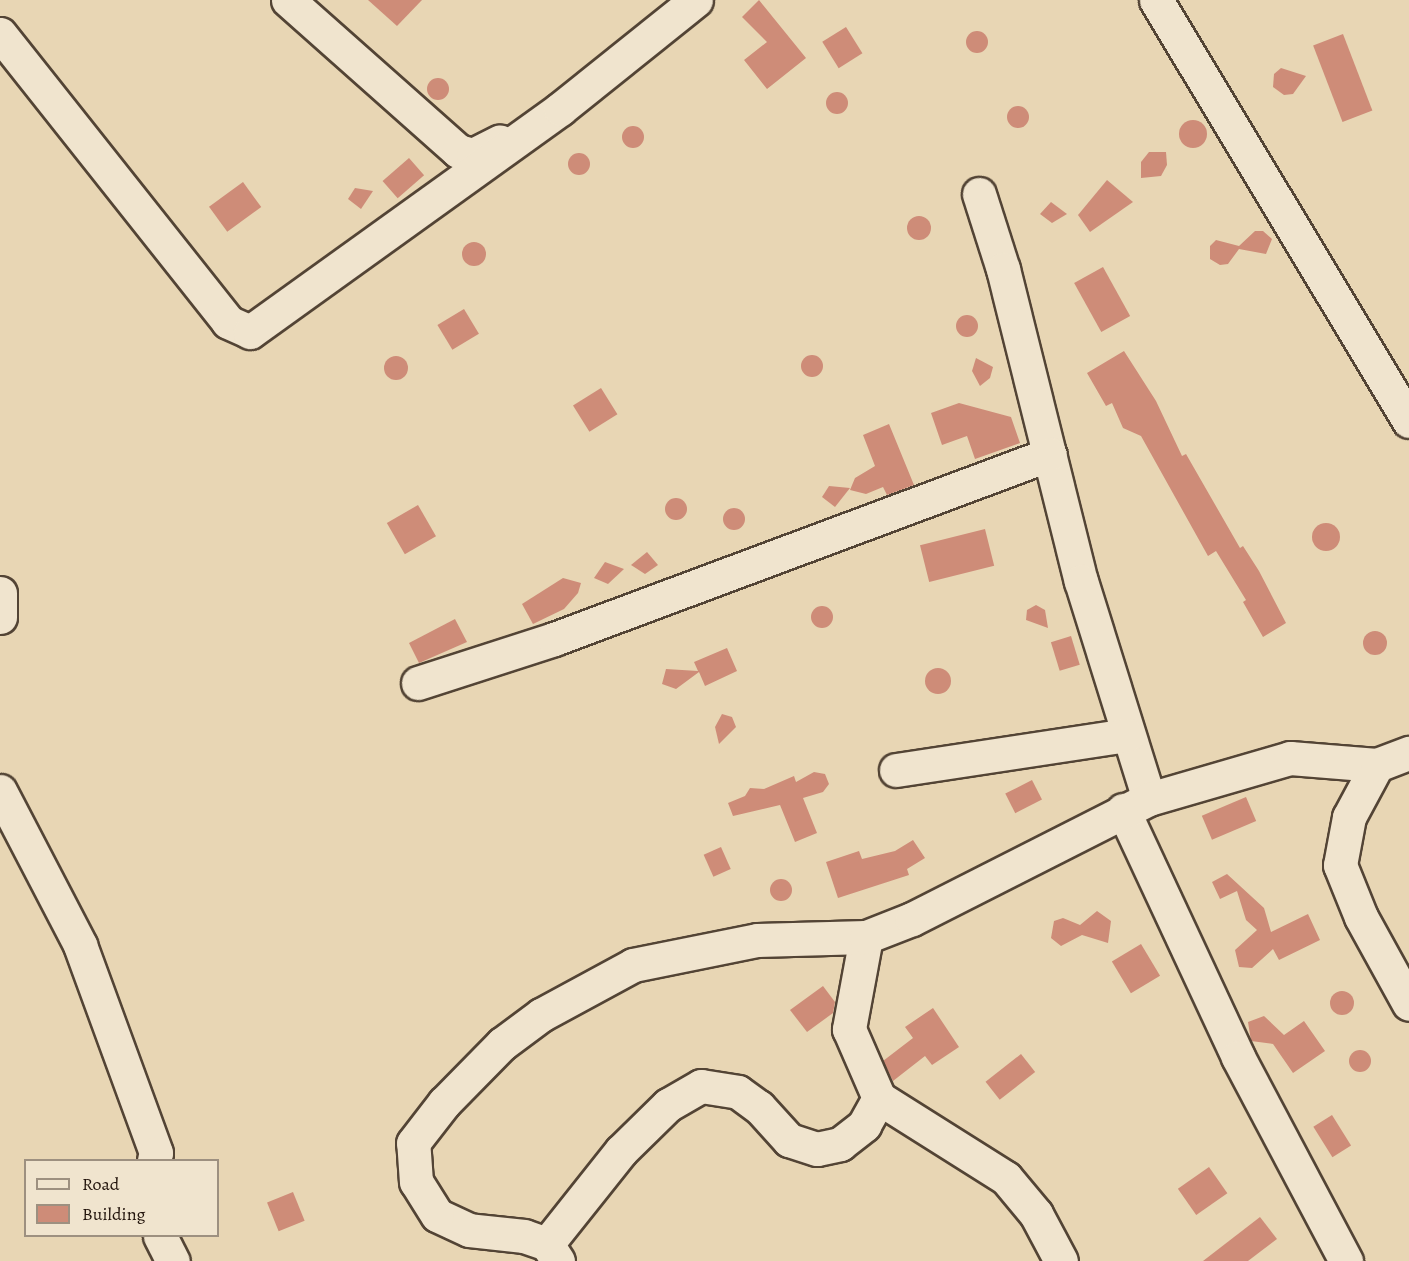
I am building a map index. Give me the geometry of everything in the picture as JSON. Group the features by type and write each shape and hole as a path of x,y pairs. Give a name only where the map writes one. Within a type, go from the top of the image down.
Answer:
{"street":[{"path":"288,0 458,151 473,155 560,109"},
{"path":"0,34 228,322 250,332 560,109 696,0"},
{"path":"1156,0 1409,421"},
{"path":"979,194 1127,735 1136,804 1238,1057 1346,1261"},
{"path":"418,683 554,639 1050,454"},
{"path":"0,592 0,617"},
{"path":"896,770 1127,735"},
{"path":"879,1098 864,1125 840,1144 817,1149 789,1140 759,1107 738,1092 700,1086 668,1106 621,1151 552,1253 524,1236 469,1230 436,1215 416,1182 413,1143 444,1103 502,1044 541,1015 633,965 757,940 866,937 912,920 1136,804 1290,758 1377,765 1409,753"},
{"path":"1377,765 1349,817 1340,865 1361,917 1409,1004"},
{"path":"0,791 80,945 156,1153 154,1159"},
{"path":"866,937 849,1029 879,1098 1006,1178 1036,1214 1061,1261"},
{"path":"161,1237 173,1261"}],"building":[{"path":"368,0 422,0 397,26"},
{"path":"759,0 806,58 767,89 744,60 767,42 742,17"},
{"path":"846,27 862,53 839,68 822,42"},
{"path":"977,31 985,34 988,42 985,50 977,53 969,50 966,42 969,34"},
{"path":"1343,34 1372,111 1343,122 1313,45"},
{"path":"1281,68 1306,76 1293,94 1284,95 1273,87 1274,74"},
{"path":"438,78 446,81 449,89 446,97 438,100 430,97 427,89 430,81"},
{"path":"837,92 845,95 848,103 845,111 837,114 829,111 826,103 829,95"},
{"path":"1018,106 1026,109 1029,117 1026,125 1018,128 1010,125 1007,117 1010,109"},
{"path":"1193,120 1203,124 1207,134 1203,144 1193,148 1183,144 1179,134 1183,124"},
{"path":"633,126 641,129 644,137 641,145 633,148 625,145 622,137 625,129"},
{"path":"1149,152 1166,152 1167,165 1161,176 1141,178 1141,162"},
{"path":"579,153 587,156 590,164 587,172 579,175 571,172 568,164 571,156"},
{"path":"409,158 424,175 398,198 383,181"},
{"path":"1107,180 1133,202 1090,232 1078,215"},
{"path":"243,182 261,207 227,232 209,207"},
{"path":"355,188 373,191 361,209 348,199"},
{"path":"1051,202 1067,214 1052,223 1040,214"},
{"path":"919,216 928,219 931,228 928,237 919,240 910,237 907,228 910,219"},
{"path":"1255,231 1263,231 1272,239 1266,254 1239,249 1228,264 1220,265 1210,259 1210,246 1216,240 1239,246"},
{"path":"469,242 479,242 486,249 486,259 479,266 469,266 462,259 462,249"},
{"path":"1103,267 1130,316 1101,332 1074,283"},
{"path":"464,309 479,334 452,350 437,325"},
{"path":"967,315 975,318 978,326 975,334 967,337 959,334 956,326 959,318"},
{"path":"1124,351 1156,401 1182,456 1186,454 1240,548 1243,546 1259,571 1286,623 1263,637 1243,602 1246,600 1216,551 1208,556 1141,436 1123,428 1112,403 1106,406 1087,373"},
{"path":"812,355 820,358 823,366 820,374 812,377 804,374 801,366 804,358"},
{"path":"391,356 401,356 408,363 408,373 401,380 391,380 384,373 384,363"},
{"path":"976,358 993,367 990,378 980,386 972,371"},
{"path":"601,388 617,414 589,432 573,405"},
{"path":"959,403 1011,417 1020,443 975,459 967,436 942,445 931,413"},
{"path":"889,424 914,485 887,495 883,487 866,494 850,490 855,478 875,466 863,435"},
{"path":"829,486 850,488 835,507 822,497"},
{"path":"676,498 684,501 687,509 684,517 676,520 668,517 665,509 668,501"},
{"path":"418,505 436,536 405,554 387,523"},
{"path":"734,508 742,511 745,519 742,527 734,530 726,527 723,519 726,511"},
{"path":"1326,523 1336,527 1340,537 1336,547 1326,551 1316,547 1312,537 1316,527"},
{"path":"985,529 994,566 929,582 920,545"},
{"path":"647,552 658,565 645,574 631,565"},
{"path":"605,562 624,569 608,584 594,578"},
{"path":"563,578 581,583 578,593 564,609 533,624 522,604"},
{"path":"1036,605 1045,610 1048,628 1026,620 1027,610"},
{"path":"822,606 830,609 833,617 830,625 822,628 814,625 811,617 814,609"},
{"path":"455,619 467,642 419,663 409,643"},
{"path":"1375,631 1383,635 1387,643 1383,651 1375,655 1367,651 1363,643 1367,635"},
{"path":"1071,636 1080,665 1060,671 1051,642"},
{"path":"727,648 737,671 705,686 699,672 676,689 662,684 666,669 698,671 694,662"},
{"path":"938,668 947,672 951,681 947,690 938,694 929,690 925,681 929,672"},
{"path":"722,714 732,717 736,727 719,744 715,727"},
{"path":"814,772 825,774 829,784 823,792 803,798 817,833 795,842 780,805 733,816 728,803 745,796 750,788 764,789 794,776 796,782"},
{"path":"1032,780 1042,800 1015,813 1005,794"},
{"path":"1246,797 1256,821 1212,840 1202,816"},
{"path":"913,840 925,858 907,869 909,875 838,898 826,862 859,851 862,859 895,851"},
{"path":"721,847 731,869 713,877 704,855"},
{"path":"1227,874 1264,908 1271,932 1308,914 1320,940 1279,960 1273,949 1252,968 1239,967 1235,950 1257,930 1246,920 1237,891 1220,899 1212,882"},
{"path":"781,879 789,882 792,890 789,898 781,901 773,898 770,890 773,882"},
{"path":"1097,911 1111,921 1108,943 1082,935 1061,946 1051,938 1054,921 1063,918 1080,925"},
{"path":"1141,944 1160,976 1131,993 1112,962"},
{"path":"823,986 835,1002 833,1013 807,1032 790,1010"},
{"path":"1342,991 1347,992 1353,998 1353,1008 1347,1014 1342,1015 1337,1014 1331,1008 1330,1003 1331,998 1337,992"},
{"path":"933,1008 959,1047 932,1065 925,1056 893,1081 883,1061 913,1038 905,1027"},
{"path":"1264,1016 1284,1035 1304,1021 1325,1051 1293,1073 1273,1044 1251,1041 1248,1022"},
{"path":"1360,1050 1368,1053 1371,1061 1368,1069 1360,1072 1352,1069 1349,1061 1352,1053"},
{"path":"1021,1054 1035,1072 1000,1100 986,1082"},
{"path":"1332,1115 1351,1146 1332,1157 1313,1127"},
{"path":"1209,1167 1227,1193 1196,1215 1178,1189"},
{"path":"293,1192 305,1221 279,1231 267,1202"},
{"path":"1260,1217 1277,1239 1248,1261 1203,1261"}]}
